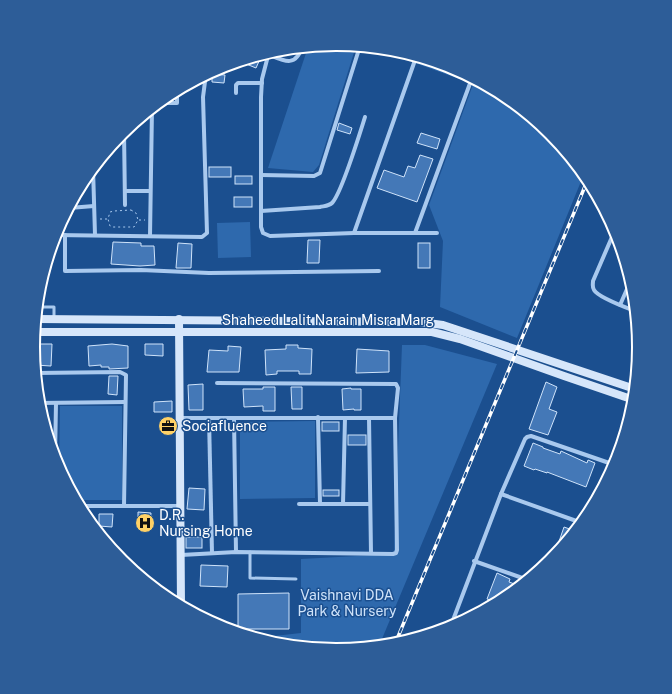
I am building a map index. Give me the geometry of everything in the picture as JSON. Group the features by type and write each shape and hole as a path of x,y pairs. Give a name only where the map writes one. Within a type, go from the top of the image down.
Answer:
{"street":[{"path":"261,176 314,176 320,173 358,52"},
{"path":"278,57 288,61 293,61 299,54"},
{"path":"266,60 261,97 261,211 262,230 264,233 270,236 354,233 437,233"},
{"path":"354,233 414,63"},
{"path":"205,82 203,97 207,233 202,237 65,235 65,271 141,270 209,273 379,271"},
{"path":"236,93 236,85 238,83 262,83"},
{"path":"415,233 470,84"},
{"path":"170,103 177,103 177,98"},
{"path":"150,236 152,115"},
{"path":"261,211 320,207 327,206 332,203 340,189 365,117"},
{"path":"124,141 125,205"},
{"path":"93,178 95,235"},
{"path":"125,191 150,191"},
{"path":"76,207 94,206"},
{"path":"611,240 593,281 593,286 596,292 629,308"},
{"path":"620,305 626,291"},
{"name":"Shaheed Lalit Narain Misra Marg","path":"42,319 420,322 455,329 629,387"},
{"path":"179,319 181,599"},
{"name":"Shaheed Lalit Narain Misra Marg","path":"41,332 432,332 460,339 627,398"},
{"path":"42,373 124,373 126,378 124,506"},
{"path":"181,555 236,552 392,554 396,553 397,550 395,418 398,388 396,384 217,383"},
{"path":"46,403 125,402"},
{"path":"55,440 56,403"},
{"path":"318,417 320,504"},
{"path":"179,418 395,418"},
{"path":"209,418 212,554"},
{"path":"234,418 236,552"},
{"path":"343,504 345,418"},
{"path":"369,418 369,504 371,553"},
{"path":"455,617 474,561 500,494 525,439 531,436 608,463"},
{"path":"500,494 575,521"},
{"path":"299,504 369,504"},
{"path":"87,506 180,506"},
{"path":"474,561 521,578"}],"lane":[{"path":"43,307 54,307 54,319"},
{"path":"250,552 250,578 296,579"}],"path":[{"path":"131,210 136,213 138,220 134,227 113,227 110,226 108,219 109,214 112,211 131,210"},
{"path":"94,219 108,219"}],"green space":[{"path":"336,51 354,52 319,165 313,172 268,168 306,53"},
{"path":"405,59 431,67 462,80"},
{"path":"473,85 500,101 531,124 559,152 581,181 517,338 440,307 443,241 429,205"},
{"path":"250,222 251,257 218,258 217,223"},
{"name":"Vaishnavi DDA Park & Nursery","path":"402,345 425,345 497,364 382,639 336,643 297,640 274,636 301,633 301,559 394,554"},
{"path":"60,406 122,406 122,500 83,500 71,478 59,450"},
{"path":"315,421 315,498 240,499 240,422"}],"building":[{"path":"259,61 256,68 248,65"},
{"path":"221,75 225,75 224,83 212,82 212,79"},
{"path":"339,123 352,128 350,134 337,130"},
{"path":"421,133 440,139 437,149 417,143"},
{"path":"420,155 433,159 417,202 377,188 384,170 404,177 408,166 415,168"},
{"path":"209,167 231,167 231,177 209,177"},
{"path":"235,176 252,176 252,184 235,184"},
{"path":"234,197 252,197 252,207 234,207"},
{"path":"308,240 320,240 319,263 307,263"},
{"path":"113,242 141,243 141,246 154,246 155,265 140,266 111,264"},
{"path":"178,243 192,244 191,268 176,268"},
{"path":"418,243 430,243 430,268 418,268"},
{"path":"40,344 52,344 51,366 41,365"},
{"path":"112,344 128,346 128,368 109,369 109,367 101,367 101,365 89,366 88,346"},
{"path":"145,344 163,344 163,356 145,355"},
{"path":"286,345 298,345 298,348 312,349 311,374 299,374 299,371 277,371 277,374 266,375 265,350 286,349"},
{"path":"228,346 241,347 239,372 207,372 209,350 228,351"},
{"path":"357,349 389,351 389,372 356,373"},
{"path":"109,376 118,376 117,395 108,394"},
{"path":"546,382 557,387 549,409 557,412 548,435 529,429"},
{"path":"203,384 203,410 189,410 188,385"},
{"path":"263,387 275,387 275,411 263,411 263,406 244,407 243,389 263,389"},
{"path":"291,387 302,387 302,409 292,409"},
{"path":"342,389 361,389 361,410 343,410"},
{"path":"172,401 172,412 154,412 154,402"},
{"path":"322,422 339,422 339,431 322,431"},
{"path":"348,435 366,435 366,445 348,445"},
{"path":"533,443 560,454 561,451 587,463 588,460 595,463 586,487 547,472 534,470 524,466"},
{"path":"189,488 205,489 204,510 187,509"},
{"path":"323,490 339,490 339,496 323,496"},
{"path":"138,512 151,513 150,527 138,527"},
{"path":"99,514 113,514 112,527 100,526"},
{"path":"564,527 569,529 559,542"},
{"path":"186,537 202,537 202,548 186,548"},
{"path":"201,565 228,566 227,587 200,586"},
{"path":"497,573 510,579 509,582 514,584 489,600 487,599"},
{"path":"289,593 289,629 247,629 238,626 238,594"}],"railway":[{"path":"398,636 585,187"}],"place":[{"name":"Sociafluence","path":"168,426"},
{"name":"D.R. Nursing Home","path":"145,523"}]}
